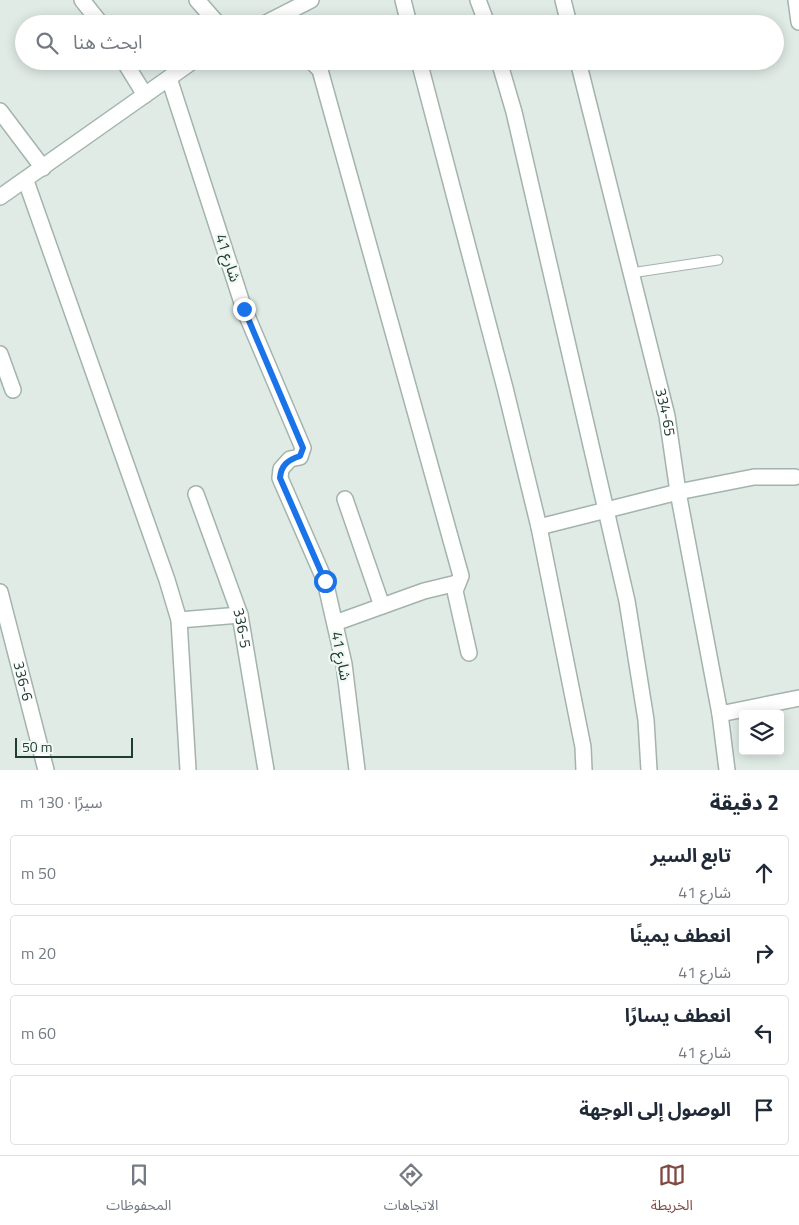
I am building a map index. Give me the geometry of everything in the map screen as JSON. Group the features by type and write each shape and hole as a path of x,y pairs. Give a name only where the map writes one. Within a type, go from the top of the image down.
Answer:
{"street":[{"path":"82,0 94,15"},
{"path":"197,0 210,15"},
{"path":"295,15 311,0"},
{"path":"403,0 407,15"},
{"path":"478,0 484,15"},
{"path":"563,0 567,15"},
{"path":"796,0 799,22"},
{"path":"129,70 144,95"},
{"path":"0,196 26,181 180,70"},
{"path":"320,70 461,576 455,591 469,653"},
{"path":"421,70 505,388 539,527 583,747 584,770"},
{"path":"502,70 514,112 606,511 636,654 646,720 649,770"},
{"name":"334-65","path":"580,70 667,416 678,492 720,714 727,770"},
{"name":"شارع 41","path":"169,78 244,309 303,448 300,456 290,459 281,468 280,478 325,581 344,664 357,770"},
{"path":"0,111 43,168"},
{"path":"26,181 167,580 179,620 188,770"},
{"path":"0,354 13,390"},
{"path":"539,527 678,492 754,477 795,477"},
{"name":"336-5","path":"196,494 240,615 266,770"},
{"path":"345,499 382,606"},
{"path":"335,623 424,591 457,583"},
{"name":"336-6","path":"0,592 46,770"},
{"path":"179,620 240,615"},
{"path":"720,714 799,698"}],"lane":[{"path":"631,273 718,260"}],"route":[{"path":"244,309 303,448 300,456 290,459 281,468 280,478 325,581"}]}
